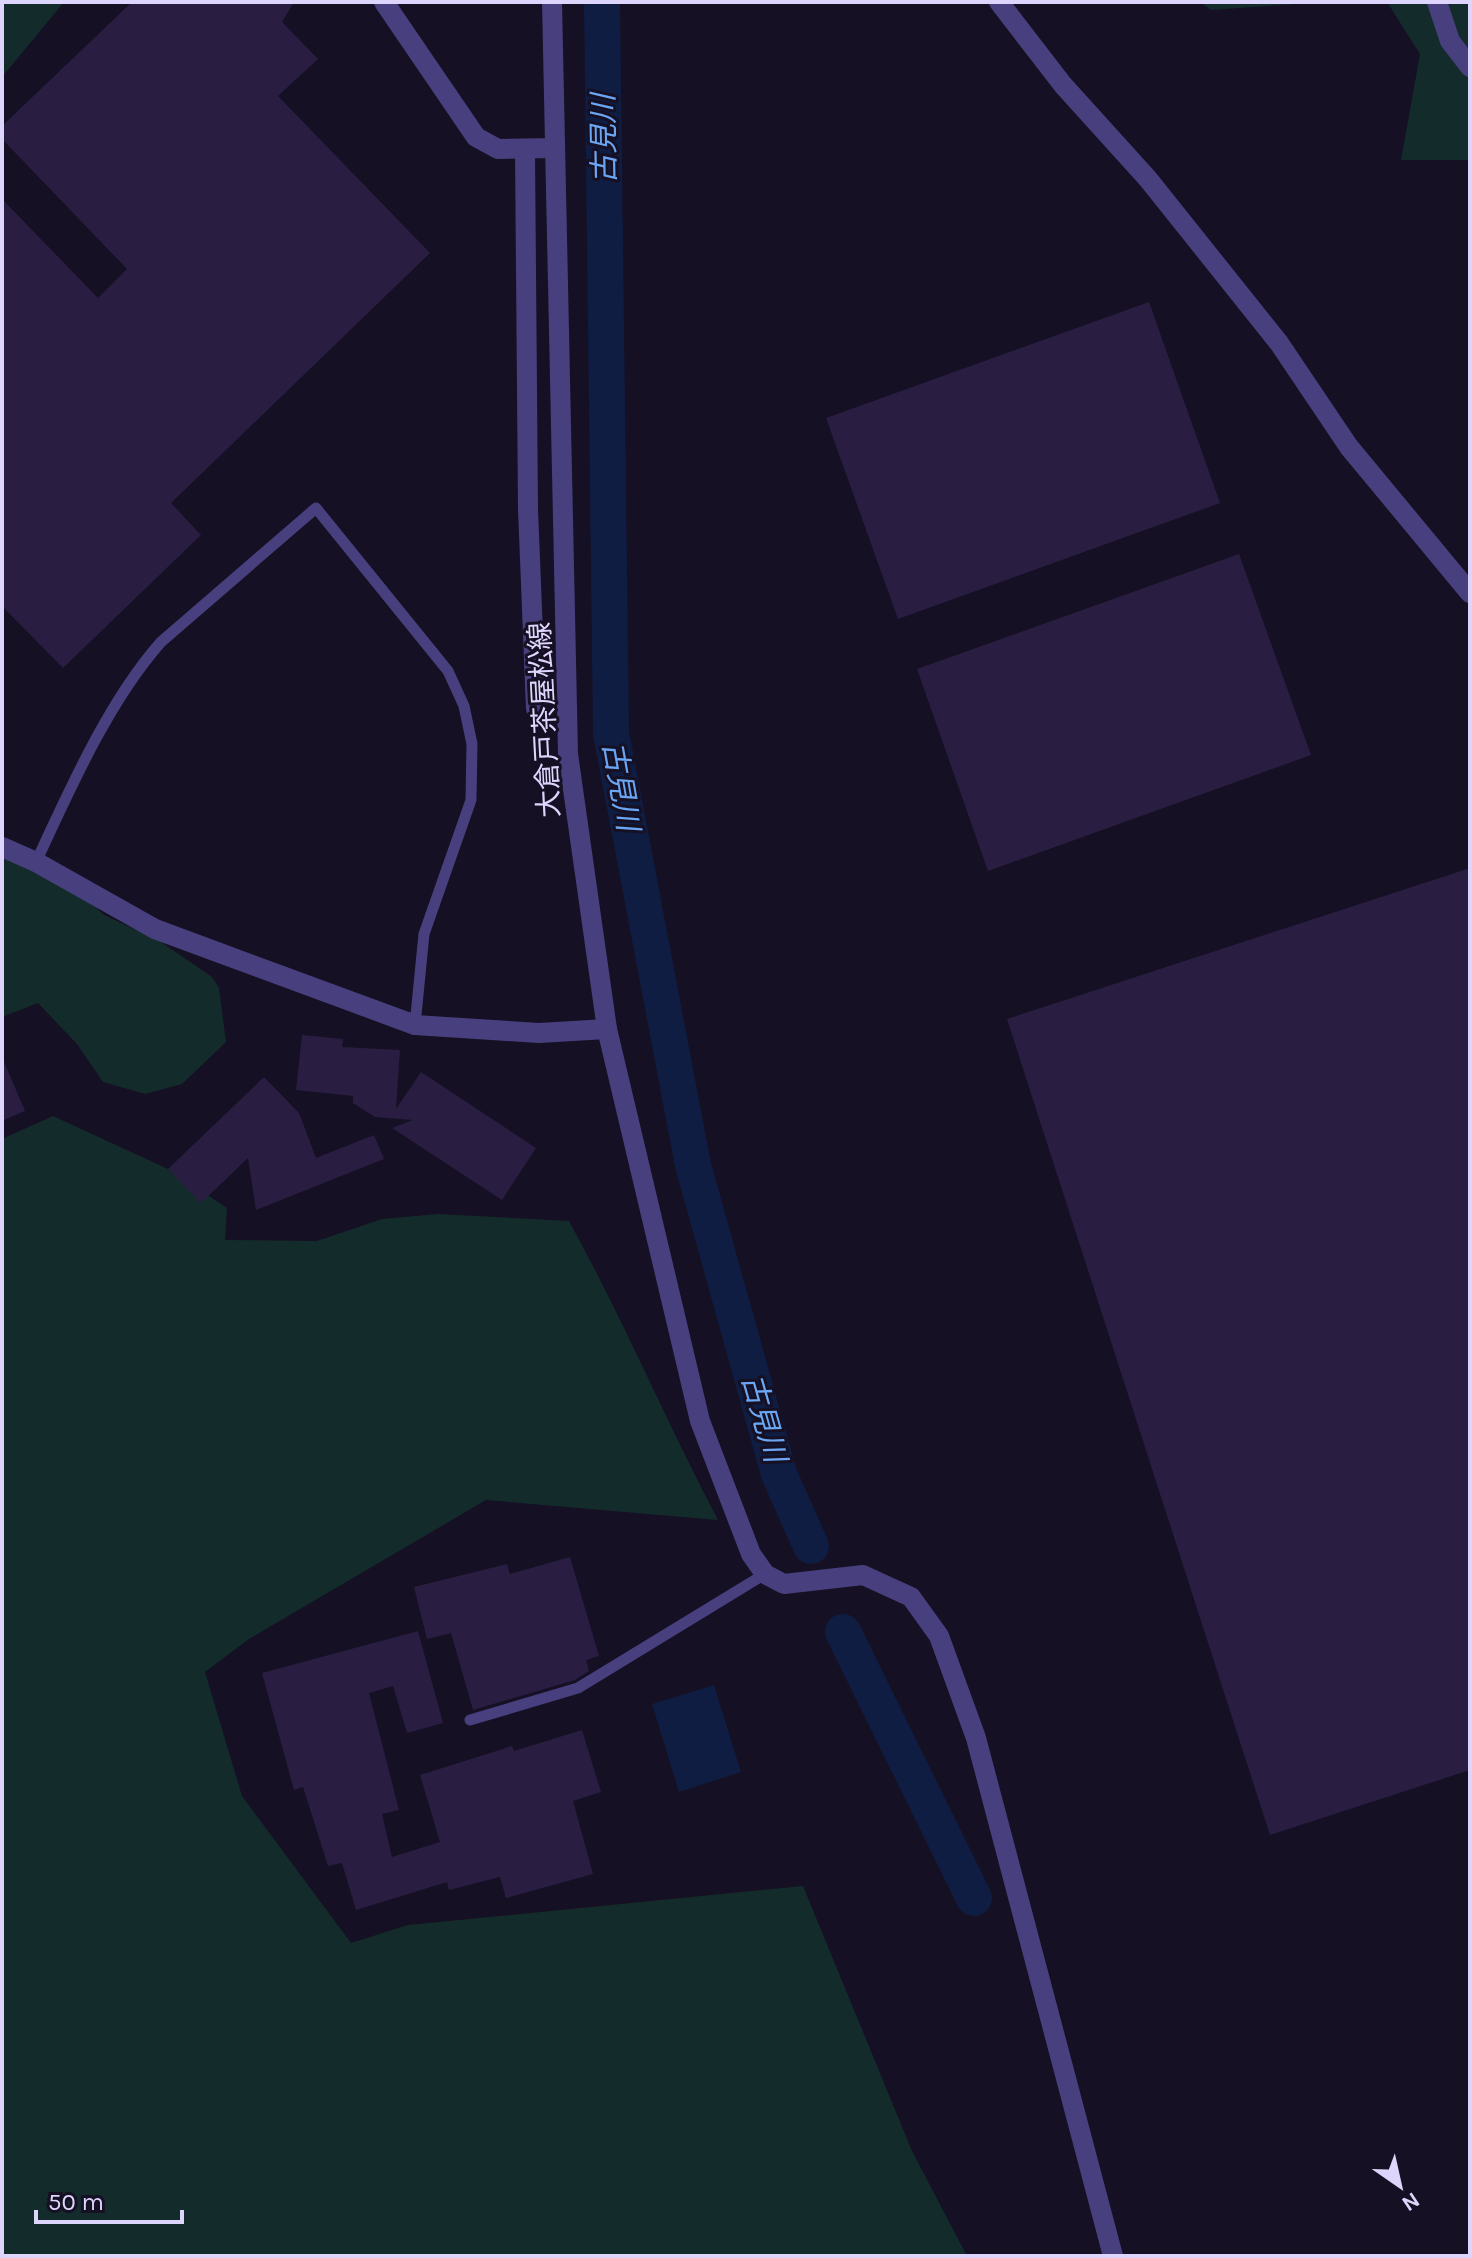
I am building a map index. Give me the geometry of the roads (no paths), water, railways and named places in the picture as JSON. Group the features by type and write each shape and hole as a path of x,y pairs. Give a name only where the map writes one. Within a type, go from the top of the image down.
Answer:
{"street":[{"path":"384,2 476,137 498,149 525,151 555,148"},
{"name":"大倉戸茶屋松線","path":"552,2 568,754 607,1029 700,1421 751,1554 765,1574"},
{"path":"999,2 1063,85 1148,179 1279,343 1349,447 1470,593"},
{"path":"1437,2 1450,41 1470,67"},
{"path":"525,151 528,509 536,709"},
{"path":"2,847 36,862 155,929 415,1025 539,1033 607,1029"},
{"path":"765,1574 784,1584 863,1575 911,1597 939,1636 976,1738 1113,2256"}],"lane":[{"path":"36,862 73,783 143,663 161,642 316,508 448,671 464,706 472,744 471,800 424,934 415,1025"},
{"path":"470,1720 578,1688 765,1574"}],"water":[{"path":"714,1685 741,1772 679,1792 652,1704"}],"waterway":[{"name":"古見川","path":"602,2 611,733 693,1165 779,1474 811,1546"},
{"name":"古見川","path":"843,1632 974,1898"}]}
